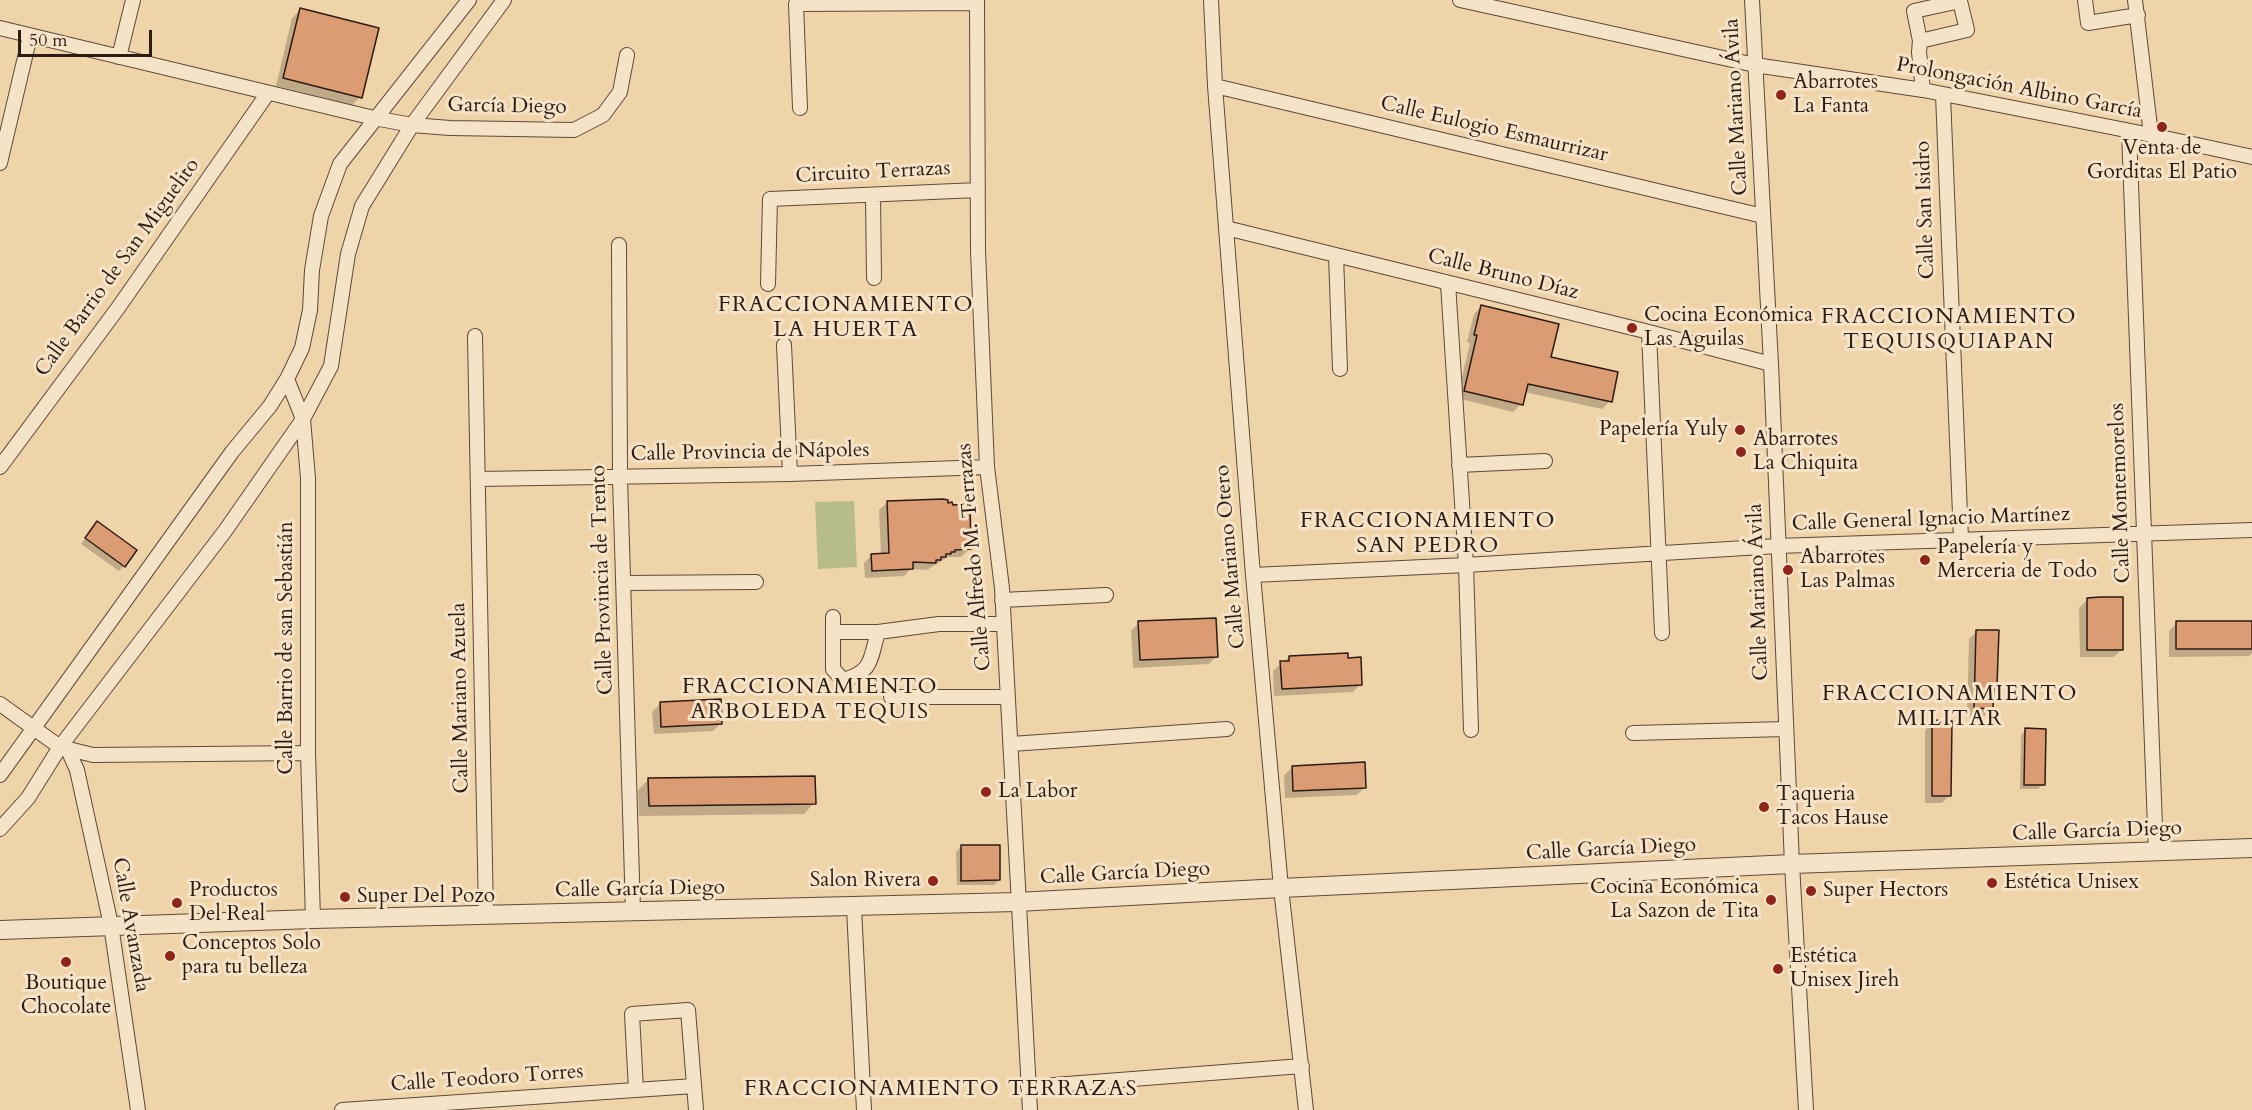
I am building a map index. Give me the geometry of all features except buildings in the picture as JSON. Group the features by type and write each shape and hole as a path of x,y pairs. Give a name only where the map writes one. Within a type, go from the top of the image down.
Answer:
{"street":[{"path":"119,57 133,0"},
{"path":"0,775 232,452 270,406 287,380 302,348 310,310 312,270 321,216 340,164 469,0"},
{"path":"0,829 28,798 225,531 303,420 331,366 348,254 362,206 412,125 504,0"},
{"name":"Calle Mariano Otero","path":"1210,0 1253,575 1281,888 1306,1110"},
{"name":"Prolongación Albino García","path":"1460,0 1755,65 1923,90 2252,157"},
{"name":"Calle Mariano Ávila","path":"1752,0 1771,364 1792,864 1806,1110"},
{"path":"2085,0 2088,23 2138,15"},
{"path":"2135,0 2151,135"},
{"path":"800,108 796,4 977,2"},
{"name":"Calle Alfredo M. Terrazas","path":"977,2 978,251 987,468 1004,624 1017,903 1030,1110"},
{"name":"García Diego","path":"0,28 374,118 412,125 450,128 574,130 603,115 620,92 627,55"},
{"path":"0,163 30,36"},
{"path":"1920,41 1923,90"},
{"name":"Calle Eulogio Esmaurrizar","path":"1215,86 1763,216"},
{"name":"Calle Barrio de San Miguelito","path":"0,467 118,308 268,93"},
{"name":"Calle San Isidro","path":"1943,95 1961,539"},
{"name":"Calle Montemorelos","path":"2129,131 2156,853"},
{"name":"Circuito Terrazas","path":"768,284 770,199 978,190"},
{"path":"873,195 874,278"},
{"name":"Calle Bruno Díaz","path":"1226,228 1771,364"},
{"name":"Calle Provincia de Trento","path":"619,245 620,478 633,912"},
{"path":"1336,255 1340,369"},
{"path":"1448,283 1466,565 1471,730"},
{"path":"1649,332 1662,633"},
{"name":"Calle Mariano Azuela","path":"475,336 486,916"},
{"path":"784,345 790,474"},
{"name":"Calle Barrio de san Sebastián","path":"287,380 303,420 308,478 308,753 313,919"},
{"path":"1459,465 1545,461"},
{"name":"Calle Provincia de Nápoles","path":"478,478 620,478 987,468"},
{"name":"Calle General Ignacio Martínez","path":"1253,575 1778,546 2252,531"},
{"path":"624,583 756,582"},
{"path":"1002,600 1106,595"},
{"path":"833,617 832,669 843,680 858,676 867,667 878,632"},
{"path":"833,632 878,632 939,624 1004,624"},
{"path":"891,697 1008,697"},
{"path":"0,704 64,748 93,755 308,753"},
{"path":"1011,744 1227,729"},
{"path":"1633,733 1786,729"},
{"name":"Calle Avanzada","path":"64,748 77,770 111,925 138,1110"},
{"name":"Calle García Diego","path":"0,930 313,919 1017,903 1792,864 2252,848"},
{"path":"854,908 864,1110"},
{"path":"636,1090 632,1014 688,1010 696,1110"},
{"path":"1028,1088 1302,1066"},
{"name":"Calle Teodoro Torres","path":"342,1110 519,1104 636,1090 694,1086"}],"green space":[{"path":"854,501 857,567 818,569 815,502"}],"place":[{"name":"Abarrotes La Fanta","path":"1781,95"},
{"name":"Venta de Gorditas El Patio","path":"2162,127"},
{"name":"Cocina Económica Las Aguilas","path":"1632,328"},
{"name":"Papelería Yuly","path":"1740,430"},
{"name":"Abarrotes La Chiquita","path":"1741,452"},
{"name":"Papelería y Merceria de Todo","path":"1925,560"},
{"name":"Abarrotes Las Palmas","path":"1788,570"},
{"name":"La Labor","path":"986,792"},
{"name":"Taqueria Tacos Hause","path":"1764,807"},
{"name":"Salon Rivera","path":"933,881"},
{"name":"Estética Unisex","path":"1992,883"},
{"name":"Super Hectors","path":"1811,891"},
{"name":"Super Del Pozo","path":"345,897"},
{"name":"Cocina Económica La Sazon de Tita","path":"1771,900"},
{"name":"Productos Del Real","path":"177,903"},
{"name":"Conceptos Solo para tu belleza","path":"170,956"},
{"name":"Boutique Chocolate","path":"66,962"},
{"name":"Estética Unisex Jireh","path":"1778,969"}],"district":[{"name":"FRACCIONAMIENTO LA HUERTA","path":"846,318"},
{"name":"FRACCIONAMIENTO TEQUISQUIAPAN","path":"1949,330"},
{"name":"FRACCIONAMIENTO SAN PEDRO","path":"1428,534"},
{"name":"FRACCIONAMIENTO ARBOLEDA TEQUIS","path":"810,700"},
{"name":"FRACCIONAMIENTO MILITAR","path":"1950,708"},
{"name":"FRACCIONAMIENTO TERRAZAS","path":"941,1090"}]}
